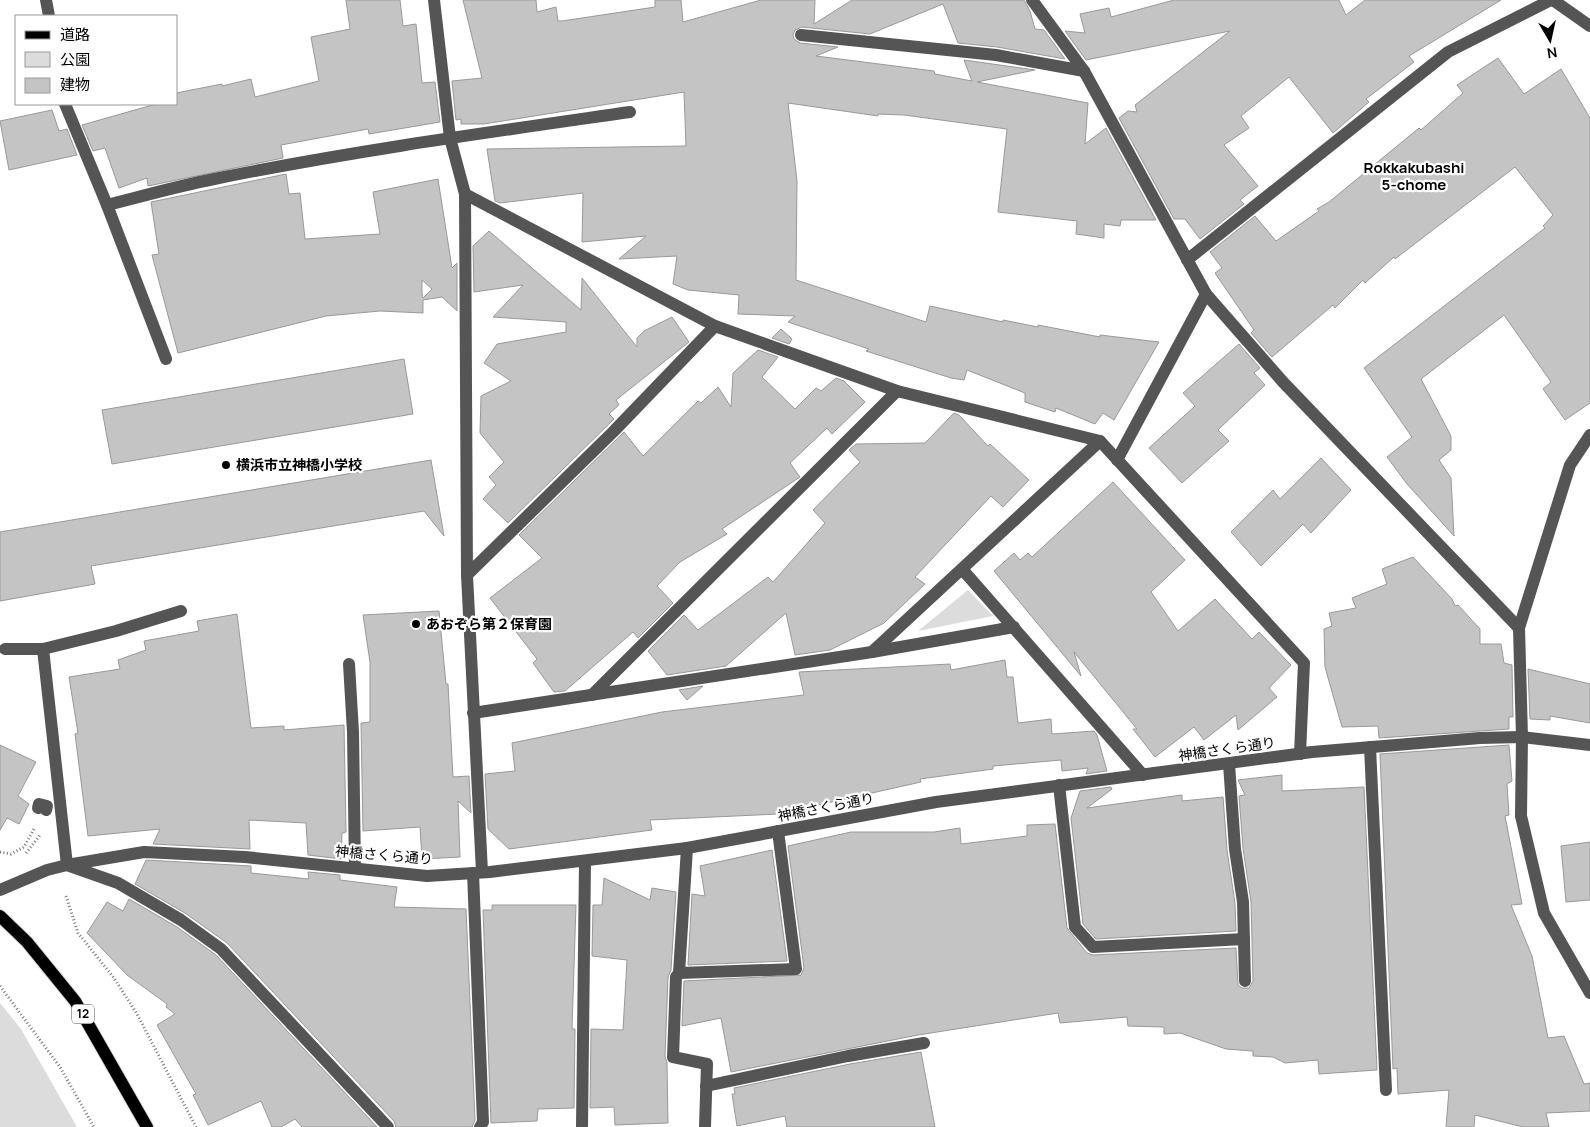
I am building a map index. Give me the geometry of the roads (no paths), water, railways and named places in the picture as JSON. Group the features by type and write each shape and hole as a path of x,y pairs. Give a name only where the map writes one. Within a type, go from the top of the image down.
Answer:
{"main road":[{"name":"12","path":"0,916 27,942 75,1001 147,1127"}],"street":[{"path":"46,0 49,15"},
{"path":"434,0 450,138 464,194 468,575 474,713 483,1122 480,1127"},
{"path":"1032,0 1084,71 1206,294 1283,382 1519,628"},
{"path":"1187,260 1448,52 1552,0 1590,26"},
{"path":"801,35 996,55 1084,71"},
{"path":"64,105 107,205 166,359"},
{"path":"107,205 213,179 450,138 630,112"},
{"path":"464,194 714,326 898,391 1100,441 1304,663 1300,754"},
{"path":"1117,460 1206,294"},
{"path":"468,575 614,432 714,326"},
{"path":"592,695 898,391"},
{"path":"1590,435 1570,465 1519,628 1522,737 1521,816 1544,913 1590,993"},
{"path":"872,652 1100,441"},
{"path":"962,568 1143,775"},
{"path":"5,649 43,649 116,631 181,611"},
{"path":"474,713 872,652 1014,627"},
{"path":"43,649 67,865 118,883 181,920 221,949 388,1127"},
{"path":"349,664 353,732 355,868"},
{"name":"神橋さくら通り","path":"0,890 47,870 144,852 245,857 427,876 478,873 687,848 936,802 1300,754 1480,738 1522,737 1590,745"},
{"path":"1370,747 1386,1090"},
{"path":"1229,764 1235,849 1243,902 1245,981"},
{"path":"1059,785 1075,927 1093,947 1244,939"},
{"path":"679,973 796,969 778,831"},
{"path":"687,848 679,973 676,977 673,1058 707,1064 705,1127"},
{"path":"582,1127 585,861"},
{"path":"706,1086 848,1056 924,1043"}],"place":[{"name":"横浜市立神橋小学校","path":"226,465"},
{"name":"あおぞら第２保育園","path":"416,624"}],"district":[{"name":"Rokkakubashi 5-chome","path":"1414,176"}]}
